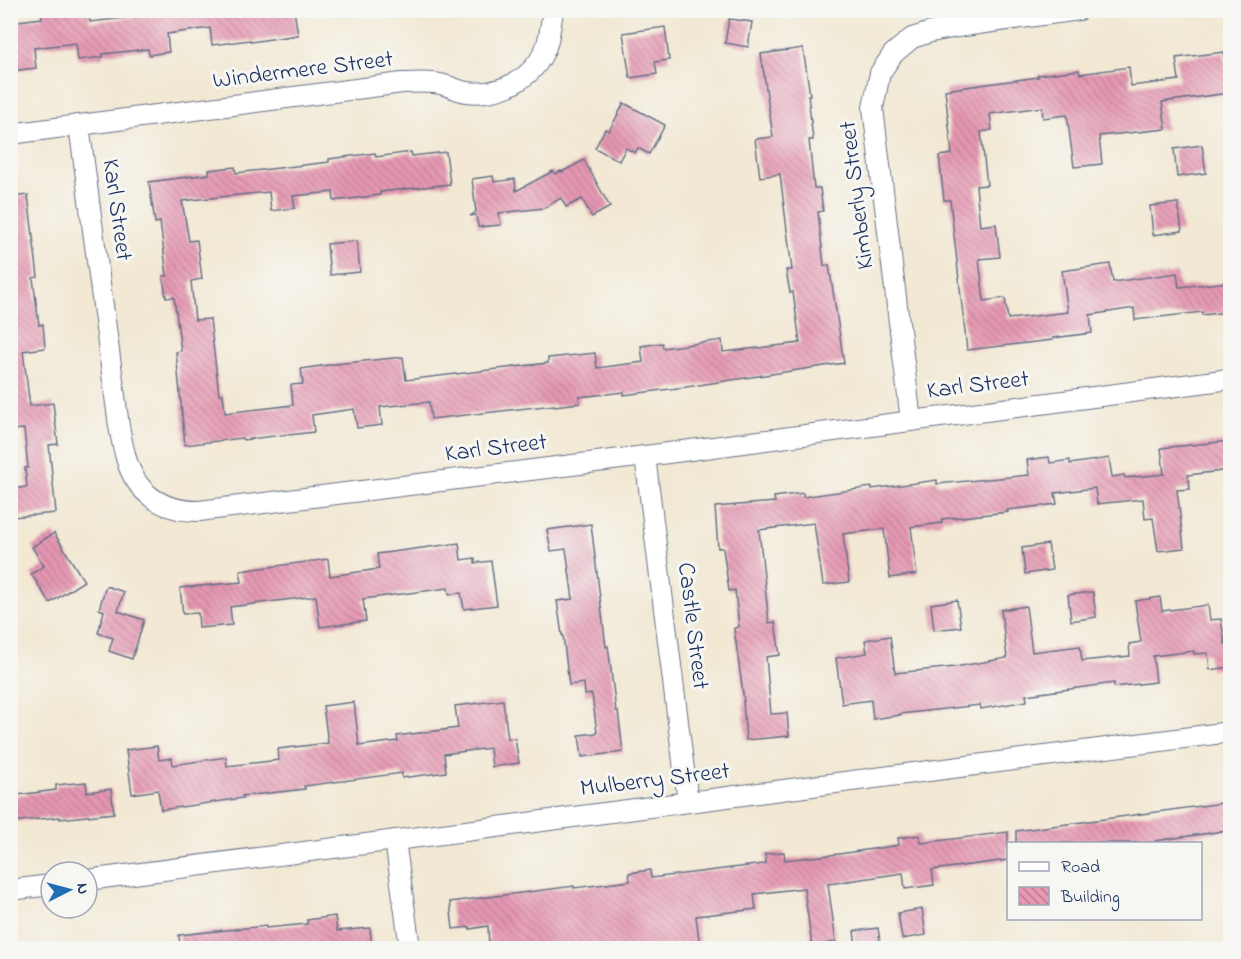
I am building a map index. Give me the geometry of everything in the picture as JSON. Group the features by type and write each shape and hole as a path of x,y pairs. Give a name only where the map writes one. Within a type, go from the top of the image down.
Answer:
{"street":[{"name":"Windermere Street","path":"10,134 402,83 442,84 464,92 488,93 510,87 528,74 538,63 546,46 553,10"},
{"name":"Kimberly Street","path":"911,420 873,108 880,73 892,54 912,38 957,27 1079,10"},
{"name":"Karl Street","path":"79,125 119,426 126,460 137,483 145,492 169,507 183,511 199,511 645,456 1230,379"},
{"name":"Castle Street","path":"645,456 688,802"},
{"name":"Mulberry Street","path":"99,878 1230,732"},
{"path":"395,840 410,948"},
{"path":"10,890 39,886"}],"building":[{"path":"41,10 89,10 90,22 177,12 177,10 294,10 298,35 212,45 210,28 167,34 169,52 149,55 148,49 103,54 103,57 78,60 76,43 34,48 36,68 10,71 10,22 42,18"},
{"path":"729,19 752,22 748,47 725,43"},
{"path":"665,27 669,60 655,62 657,74 630,78 623,33"},
{"path":"803,48 810,95 808,95 813,140 809,140 814,188 820,188 823,211 818,212 824,266 829,265 844,363 624,395 624,392 579,397 580,403 431,419 429,402 380,407 382,425 357,428 354,409 312,415 314,432 185,445 176,352 181,351 174,297 166,298 163,276 167,276 160,222 155,223 149,182 209,174 209,170 235,167 236,173 329,162 329,159 375,153 376,157 411,152 412,156 446,152 450,184 380,192 380,195 334,201 333,192 293,196 295,208 271,211 269,192 182,201 189,241 197,240 202,279 191,281 195,320 210,319 219,394 223,394 225,413 293,405 291,385 303,384 301,369 335,364 403,357 406,380 548,363 548,358 595,353 597,368 643,362 641,346 662,343 663,348 722,340 723,352 800,343 793,292 790,293 786,270 792,270 780,174 760,177 755,139 773,137 761,54"},
{"path":"1224,52 1229,93 1162,102 1166,129 1099,136 1102,164 1074,167 1067,115 1043,118 1042,107 990,114 992,130 981,132 987,185 976,186 980,226 996,224 1000,257 979,259 984,301 1005,298 1008,319 1068,312 1062,271 1110,264 1113,282 1177,273 1179,287 1230,282 1230,312 1202,315 1202,312 1135,320 1134,308 1090,315 1092,333 967,350 950,200 944,200 939,156 952,154 945,90 1038,77 1038,75 1079,70 1080,74 1129,67 1131,86 1179,80 1176,58"},
{"path":"624,103 665,125 649,154 638,148 635,153 626,148 619,161 595,148 605,129 609,131"},
{"path":"1202,145 1206,173 1177,177 1174,149"},
{"path":"584,160 610,207 592,217 582,199 566,207 561,198 544,208 499,213 501,225 478,227 476,215 470,216 476,212 472,179 493,176 494,182 515,179 516,191 553,171 555,174 562,172"},
{"path":"28,195 38,277 33,278 39,325 43,324 45,348 23,351 30,406 53,403 58,444 49,445 56,513 13,517 10,489 27,487 25,468 28,468 24,429 13,430 10,408 10,197"},
{"path":"1178,203 1182,231 1153,235 1150,206"},
{"path":"357,241 360,272 330,275 327,244"},
{"path":"1230,441 1230,470 1188,475 1190,489 1177,490 1184,548 1158,551 1153,518 1145,519 1143,499 1097,504 1095,488 1055,493 1057,504 942,519 942,523 911,527 917,574 890,578 884,529 843,534 849,582 823,585 814,523 759,530 769,623 775,622 780,655 766,657 771,714 787,713 789,736 746,740 744,701 734,628 739,627 735,590 729,591 723,548 718,548 715,507 775,502 774,497 803,493 803,497 937,480 937,484 1029,475 1027,460 1049,457 1050,463 1070,460 1070,464 1109,458 1112,477 1164,474 1161,448"},
{"path":"591,524 606,647 608,646 623,752 582,757 579,735 597,733 592,694 585,695 584,683 569,685 557,601 573,599 566,549 551,551 547,530"},
{"path":"54,533 84,581 50,603 31,574 44,566 32,547"},
{"path":"459,543 461,560 475,558 475,563 491,561 497,605 464,609 461,593 449,594 448,588 363,599 366,621 320,627 316,596 230,607 232,625 199,628 198,613 183,614 180,588 242,582 240,571 328,559 330,576 379,569 377,554"},
{"path":"1048,544 1052,570 1025,574 1022,548"},
{"path":"106,586 124,592 118,611 144,620 132,659 109,651 113,638 98,633 104,611 99,609"},
{"path":"1093,592 1096,617 1071,621 1068,595"},
{"path":"1160,597 1162,611 1208,605 1210,620 1221,619 1225,644 1230,644 1230,667 1210,670 1208,653 1194,654 1194,651 1153,656 1156,682 1114,687 1114,683 1026,695 1027,701 981,709 980,705 873,719 871,700 842,704 836,658 867,653 865,640 890,636 895,673 955,667 1007,658 1001,610 1026,606 1032,652 1080,646 1082,661 1130,656 1129,644 1141,642 1135,601"},
{"path":"957,600 961,627 934,630 931,604"},
{"path":"503,700 508,739 515,738 519,763 492,767 490,748 444,754 446,772 402,778 402,773 304,786 305,789 242,796 243,798 161,810 158,790 132,794 126,750 157,746 159,760 172,758 173,765 226,757 227,766 279,760 278,749 328,743 323,706 354,702 359,746 398,741 397,736 458,728 455,706"},
{"path":"86,782 87,792 111,789 114,813 10,822 10,796 56,790 56,785"},
{"path":"1230,802 1230,830 1155,842 1016,842 1016,831"},
{"path":"1008,832 1007,860 932,870 934,885 905,889 903,873 828,884 836,942 812,946 804,888 754,894 756,909 696,916 700,948 489,948 488,926 453,929 450,902 630,881 629,873 650,870 651,878 764,864 766,863 765,854 784,852 785,860 839,854 899,845 898,838 919,835 921,843"},
{"path":"922,909 926,935 902,939 898,913"},
{"path":"335,916 337,931 370,928 372,948 180,948 179,935 307,924 307,920"},
{"path":"878,928 881,948 856,948 854,931"}]}
